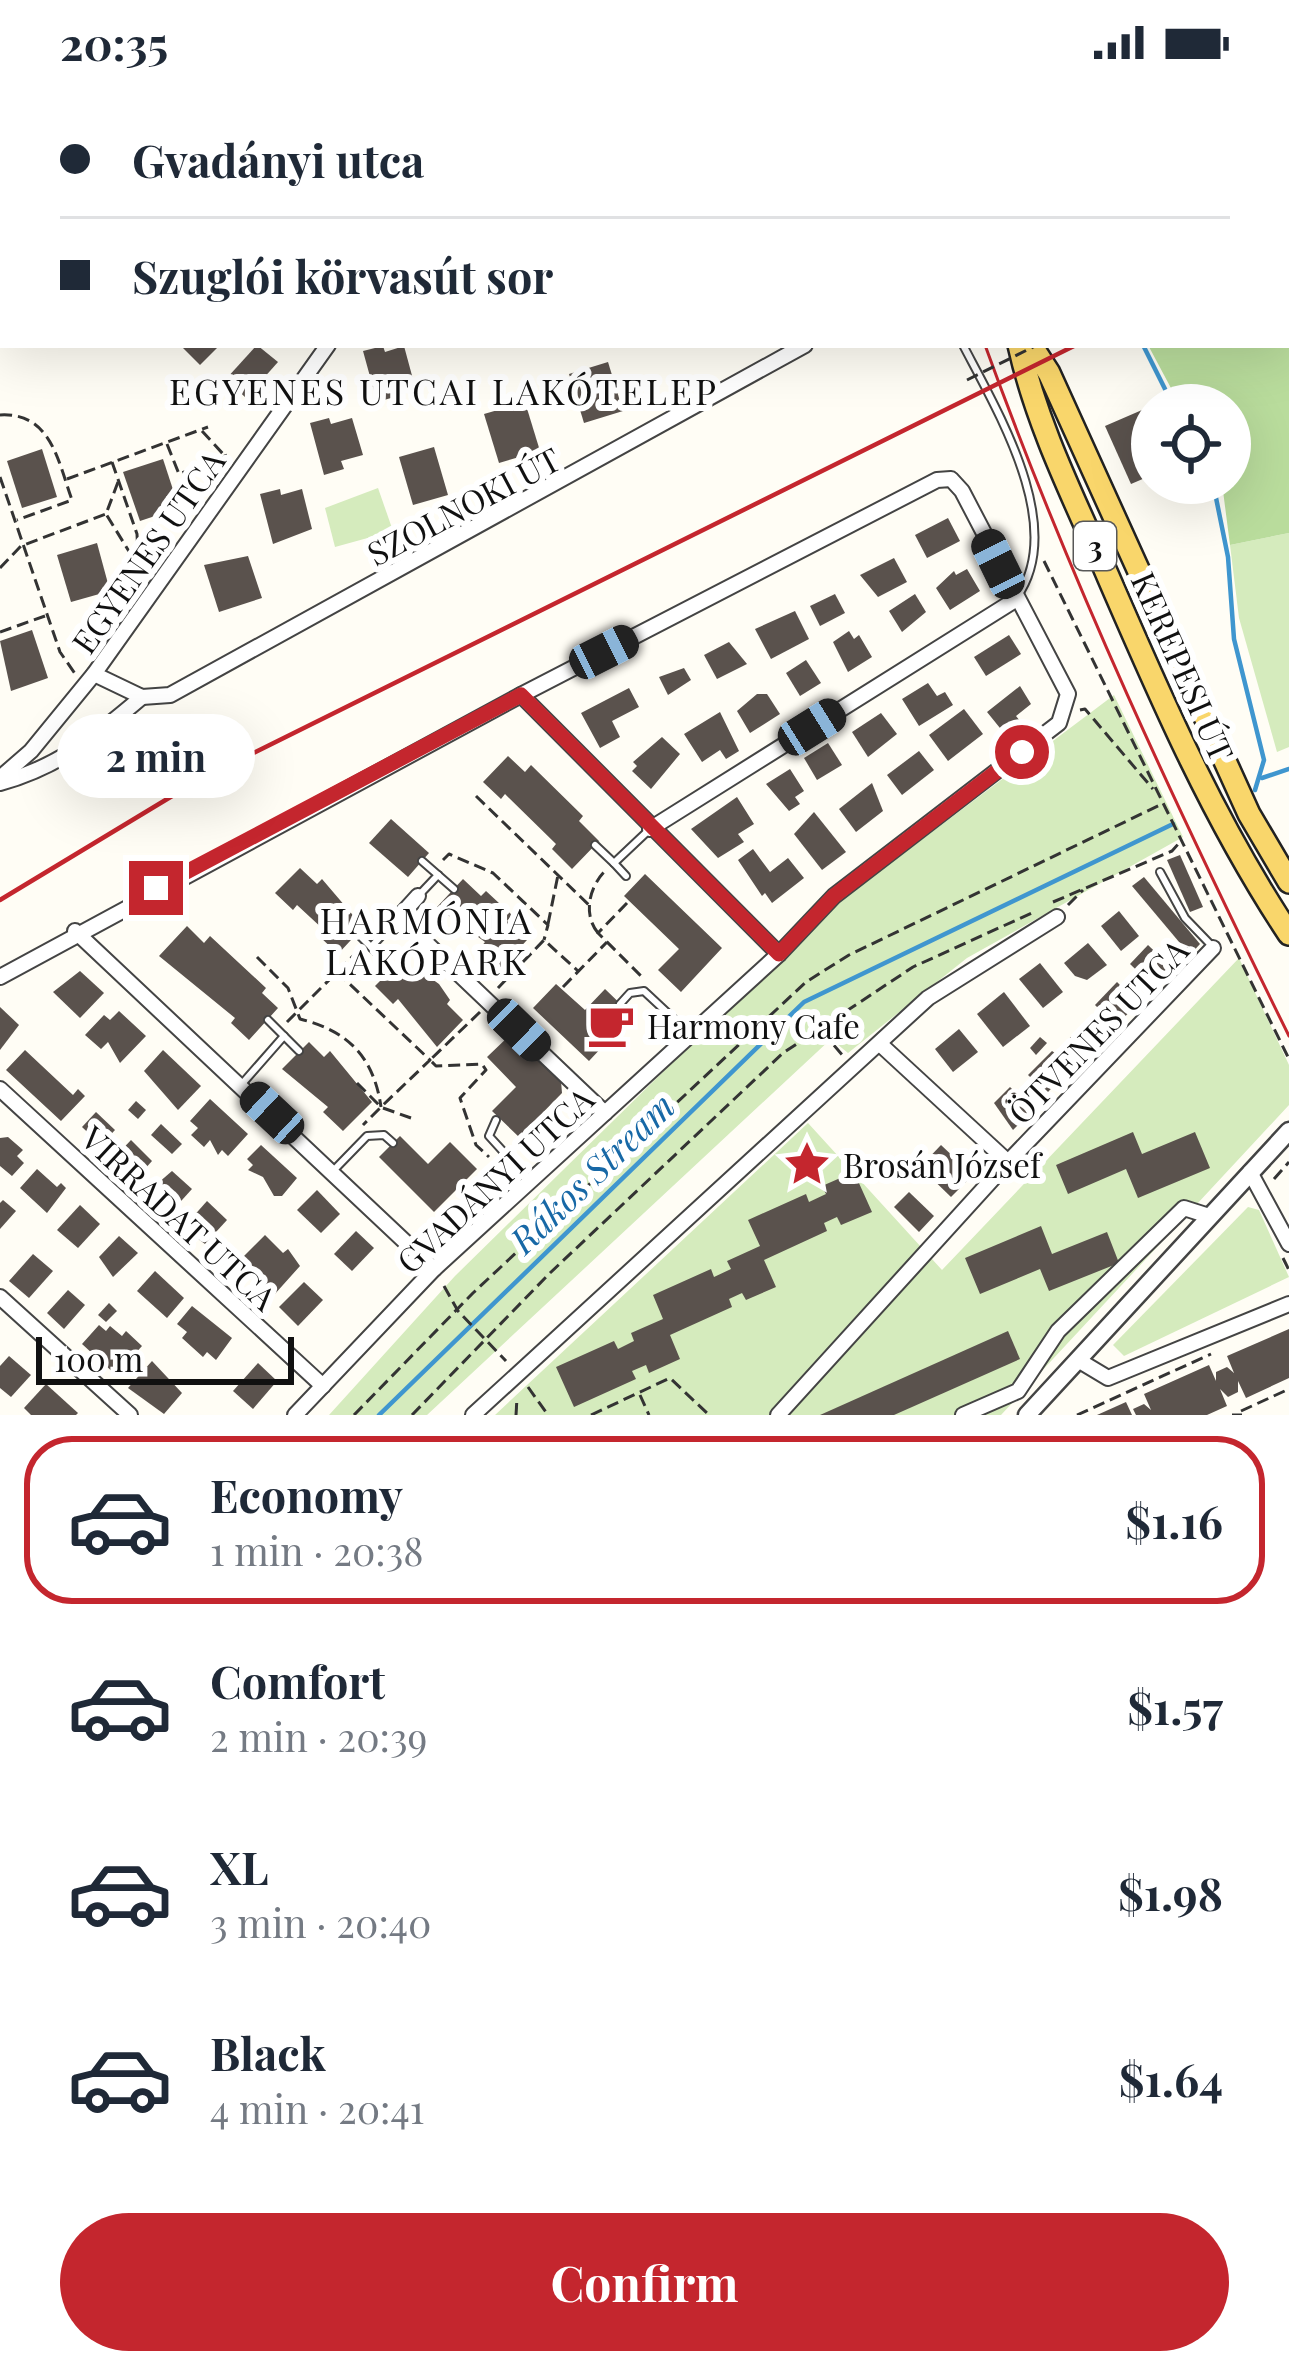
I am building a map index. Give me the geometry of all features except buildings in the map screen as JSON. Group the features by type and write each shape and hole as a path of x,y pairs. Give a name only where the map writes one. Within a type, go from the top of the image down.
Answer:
{"main road":[{"name":"KEREPESI ÚT","path":"1019,348 1049,439 1180,743 1222,827 1289,934"},
{"name":"KEREPESI ÚT","path":"1035,348 1249,814 1289,882"},
{"path":"1273,910 1289,944"}],"street":[{"name":"EGYENES UTCA","path":"0,781 89,680 326,348"},
{"name":"SZOLNOKI ÚT","path":"0,781 46,770 79,751 142,697 158,698 190,684 800,348"},
{"path":"0,977 75,931 937,480 951,479 1068,694 1066,711"},
{"path":"650,829 1016,600"},
{"path":"89,680 142,697"},
{"path":"521,695 779,954"},
{"name":"GVADÁNYI UTCA","path":"295,1415 434,1269 779,954 834,896 1059,723 1066,711"},
{"path":"418,896 399,917 494,996 605,1113"},
{"path":"472,1415 880,1044 970,968 1057,917"},
{"path":"75,931 434,1269"},
{"name":"ÖTVENES UTCA","path":"778,1415 1008,1162 1213,948"},
{"path":"880,1044 1008,1162"},
{"name":"VIRRADAT UTCA","path":"0,1089 323,1386"},
{"path":"1027,1415 1289,1131"},
{"path":"1250,1172 1289,1244"},
{"path":"963,1415 1018,1391 1058,1331 1184,1208 1209,1216"},
{"path":"0,1297 130,1415"},
{"path":"1078,1360 1108,1378 1289,1304"}],"lane":[{"path":"964,348 1036,513 1038,548 1031,578 1016,600"},
{"path":"614,862 650,829"},
{"path":"595,845 626,876"},
{"path":"422,861 454,889"},
{"path":"1160,872 1185,918 1213,948"},
{"path":"418,896 436,873"},
{"path":"369,945 399,917"},
{"path":"357,933 386,962"},
{"path":"620,1004 630,993 644,991 691,1035"},
{"path":"268,1020 299,1051"},
{"path":"241,1084 282,1034"},
{"path":"496,1120 489,1129 497,1150 531,1183"},
{"path":"333,1171 350,1151 375,1134 392,1143"}],"path":[{"path":"967,380 1028,348"},
{"path":"0,415 22,415 44,431 72,500 15,520"},
{"path":"65,480 208,427"},
{"path":"200,430 225,456"},
{"path":"166,442 179,474 234,452"},
{"path":"112,463 139,540 138,556"},
{"path":"0,477 60,652 89,680"},
{"path":"0,568 21,545 106,514 118,482"},
{"path":"106,514 130,553 161,579"},
{"path":"1038,548 1289,1060"},
{"path":"0,632 47,615"},
{"path":"1066,711 1085,709 1156,793"},
{"path":"476,796 589,905 598,933 652,986"},
{"path":"354,1415 806,982 849,955 1162,804"},
{"path":"412,1415 488,1343 550,1273 753,1081 843,1012 913,967 1172,851 1180,842"},
{"path":"436,873 449,854 493,873 548,925"},
{"path":"589,905 594,883 614,862"},
{"path":"350,1151 343,1144 494,996 544,940 558,873"},
{"path":"1057,917 1084,889"},
{"path":"598,933 627,903"},
{"path":"544,940 578,971"},
{"path":"563,987 608,942"},
{"path":"282,1034 295,1013 369,945"},
{"path":"257,957 288,988 295,1013"},
{"path":"337,972 436,1066 482,1064 486,1070 460,1098 476,1145 488,1157 497,1150"},
{"path":"832,1043 843,1012"},
{"path":"295,1013 330,1026 375,1070 381,1107"},
{"path":"357,1083 381,1107 411,1118"},
{"path":"434,1269 458,1311 518,1372 548,1415"},
{"path":"1077,1415 1225,1348"},
{"path":"591,1415 670,1378 709,1415"},
{"path":"1232,1415 1289,1389"},
{"path":"639,1392 650,1415"}],"green space":[{"path":"1150,348 1289,348 1289,533 1230,545 1225,504 1251,504 1251,384 1169,384"},
{"path":"378,488 393,531 335,547 325,508"},
{"path":"1289,533 1289,747 1277,752 1239,618 1230,545"},
{"path":"1114,695 1183,837 967,958 848,1053 831,1039 427,1415 329,1415 455,1276 827,911"},
{"path":"1239,958 1289,1065 1289,1105 1001,1415 495,1415 808,1123 942,1270"},
{"path":"1248,1207 1259,1210 1289,1277 1124,1356 1113,1345"}],"waterway":[{"name":"Rákos Stream","path":"1144,348 1162,384"},
{"name":"Rákos Stream","path":"1217,504 1228,557 1234,639 1264,760 1255,790"},
{"path":"1262,778 1289,769"},
{"name":"Rákos Stream","path":"379,1415 804,1002 1173,824"}],"tram line":[{"path":"986,348 1127,695 1289,1036"}],"railway":[{"path":"0,900 197,781 1070,348"}],"place":[{"name":"Harmony Cafe","path":"611,1025"},
{"name":"Brosán József","path":"807,1164"}],"district":[{"name":"EGYENES UTCAI LAKÓTELEP","path":"444,390"},
{"name":"HARMÓNIA LAKÓPARK","path":"427,940"}],"route":[{"path":"156,888 521,695 779,954 834,896 1022,752"}]}
